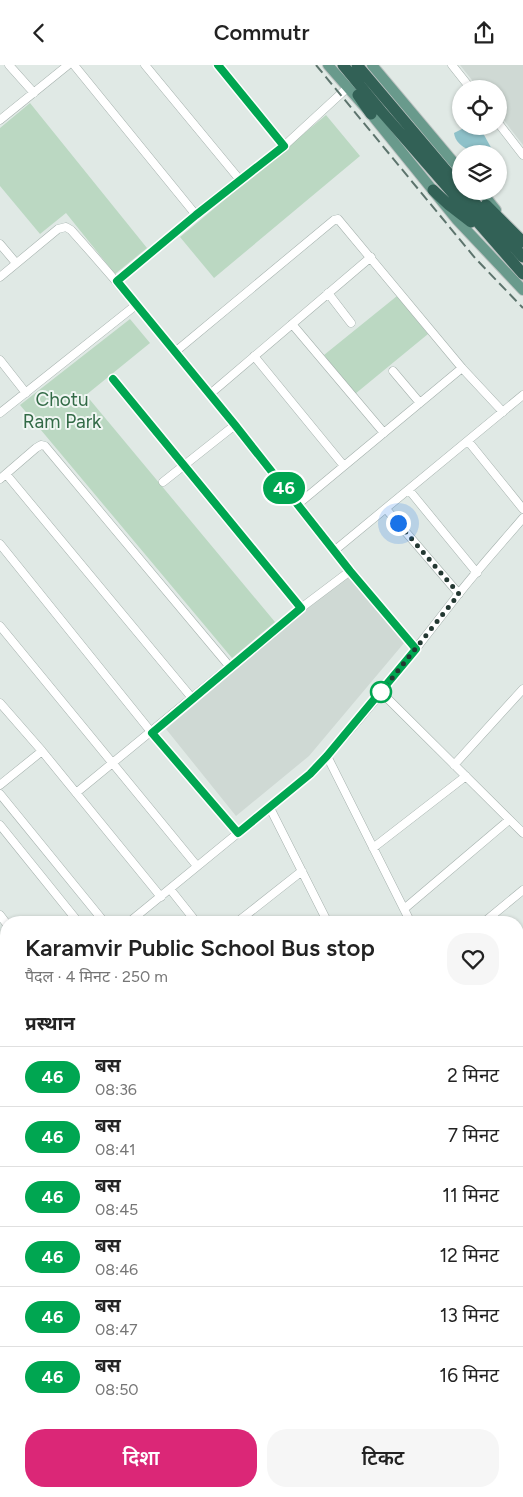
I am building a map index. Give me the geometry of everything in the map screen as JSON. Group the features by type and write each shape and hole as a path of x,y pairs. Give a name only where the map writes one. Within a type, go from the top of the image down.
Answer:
{"highway":[{"path":"341,65 371,114"},
{"path":"341,65 523,274"},
{"path":"357,65 452,177"},
{"path":"433,190 448,205 488,235"},
{"path":"475,200 523,257"},
{"path":"476,200 523,242"}],"main road":[{"path":"328,65 371,114 457,220 523,290"},
{"path":"372,65 452,160"},
{"path":"488,200 523,242"}],"street":[{"path":"9,65 34,93"},
{"path":"0,120 68,65"},
{"path":"74,65 196,215"},
{"path":"145,65 240,180"},
{"path":"218,65 284,146"},
{"path":"452,65 464,80"},
{"path":"117,281 196,215 284,146 347,88"},
{"path":"507,134 523,155"},
{"path":"175,351 334,220 338,219 462,368 503,412"},
{"path":"0,277 58,229 66,227 117,281 235,425 350,571 416,649"},
{"path":"0,244 16,263"},
{"path":"210,394 371,257"},
{"path":"328,293 352,323"},
{"path":"0,413 136,305"},
{"path":"292,324 384,433"},
{"path":"254,356 344,466"},
{"path":"0,361 26,393"},
{"path":"297,505 462,368"},
{"path":"393,371 420,403"},
{"path":"113,379 301,608"},
{"path":"334,551 523,395"},
{"path":"163,483 235,425"},
{"path":"468,441 523,509"},
{"path":"192,698 3,477 36,448 41,445 45,446 230,667"},
{"path":"409,490 477,573"},
{"path":"386,509 459,594"},
{"path":"137,916 302,782 327,756 523,518"},
{"path":"0,544 152,733 238,833"},
{"path":"76,793 152,733 301,608 350,571"},
{"path":"0,627 197,866"},
{"path":"454,765 523,689"},
{"path":"381,691 523,833"},
{"path":"0,703 42,751 161,897"},
{"path":"0,785 42,751"},
{"path":"327,756 408,916"},
{"path":"373,848 466,776"},
{"path":"0,795 99,916"},
{"path":"270,808 324,916"},
{"path":"404,909 509,820"},
{"path":"0,825 73,916"},
{"path":"245,916 302,871"},
{"path":"170,889 191,916"},
{"path":"491,916 523,890"}],"shaded area":[{"path":"460,65 523,65 523,145 507,124 507,80 472,80"},
{"path":"347,575 404,643 309,756 236,816 166,729"}],"green space":[{"path":"30,103 147,248 115,274 66,213 40,234 0,186 0,128"},
{"path":"326,115 360,156 214,278 180,237"},
{"path":"397,296 428,334 355,394 324,355"},
{"name":"Chotu Ram Park","path":"130,319 150,343 86,395 275,622 232,658 20,405"}],"water":[{"path":"455,135 484,135 490,145 461,145"}],"railway":[{"path":"316,65 475,258 523,308"}],"bus line":[{"name":"46","path":"113,379 301,608 152,733 238,833 310,774 416,649 350,571 235,425 117,281 196,215 284,146 218,65"}],"route":[{"path":"381,692 459,594 398,523"}]}
